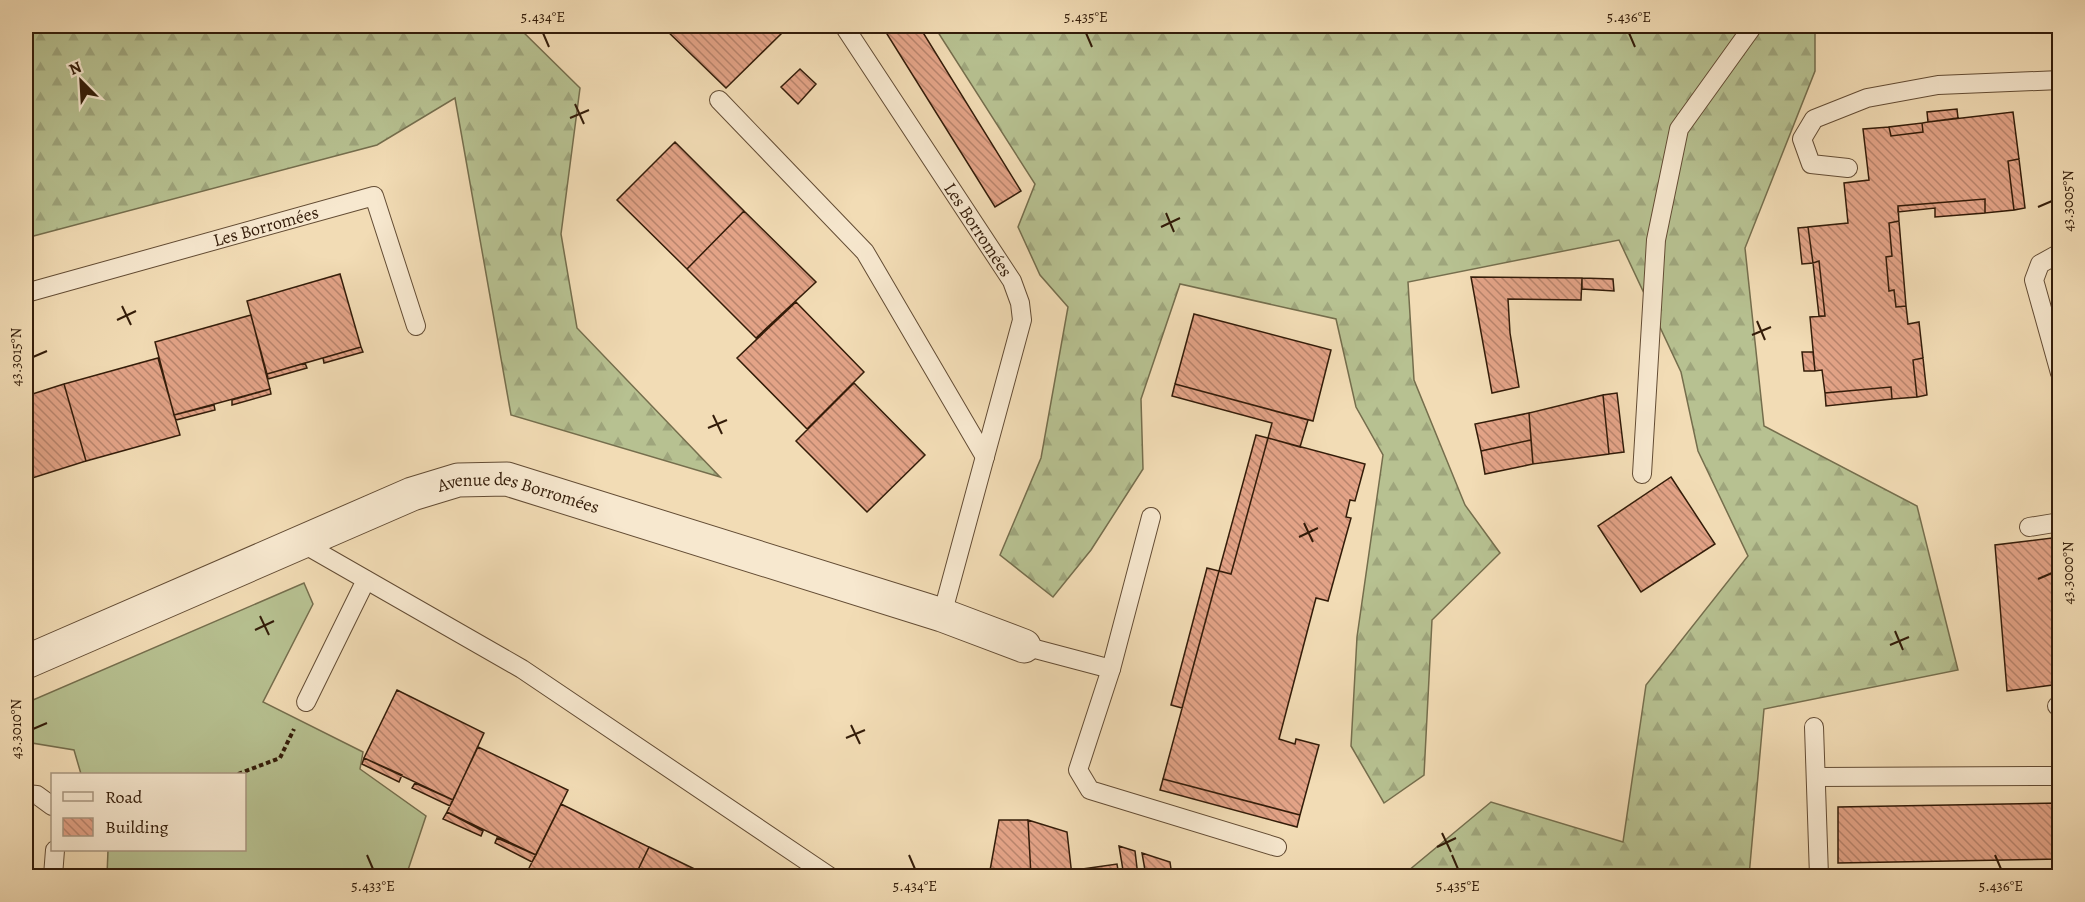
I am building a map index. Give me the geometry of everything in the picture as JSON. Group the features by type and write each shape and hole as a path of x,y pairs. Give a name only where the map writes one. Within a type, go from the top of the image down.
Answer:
{"street":[{"name":"Avenue des Borromées","path":"26,662 412,494 458,480 507,479 942,615 1024,646"}],"lane":[{"name":"Les Borromées","path":"844,26 1012,281 1020,303 1022,321 942,615"},
{"path":"1642,474 1656,240 1679,129 1753,26"},
{"path":"1848,168 1811,164 1802,139 1814,118 1867,98 1938,85 2060,80"},
{"path":"719,100 865,252 985,457"},
{"name":"Les Borromées","path":"26,293 374,196 416,326"},
{"path":"2060,253 2040,264 2034,280 2060,373"},
{"path":"1151,517 1111,669 1078,770 1090,790 1277,847"},
{"path":"2029,527 2060,522"},
{"path":"302,543 522,669 829,876"},
{"path":"306,702 366,580"},
{"path":"1024,646 1111,669"},
{"path":"1814,727 1819,876"},
{"path":"1817,777 2060,776"},
{"path":"26,794 37,795 51,805"},
{"path":"53,876 55,851"}],"path":[{"path":"241,773 280,758 306,702"}],"green space":[{"path":"26,26 517,26 580,88 561,234 577,328 720,477 511,415 455,98 377,145 26,238"},
{"path":"934,26 1815,26 1815,71 1745,248 1764,426 1917,506 1958,670 1764,709 1749,876 1402,876 1491,802 1623,842 1646,685 1748,556 1698,451 1681,372 1619,240 1408,282 1414,380 1465,505 1500,553 1432,620 1424,775 1384,803 1351,746 1357,637 1383,455 1356,407 1336,319 1180,284 1141,399 1143,469 1091,550 1053,597 1000,555 1041,458 1068,307 1040,275 1018,227 1035,184"},
{"path":"304,583 313,604 263,702 363,752 360,769 426,816 406,876 107,876 108,851 246,851 246,773 81,773 74,750 26,742 26,703"}],"building":[{"path":"662,26 777,26 783,32 726,88"},
{"path":"882,26 919,26 1021,191 995,207"},
{"path":"800,69 816,84 798,104 781,87"},
{"path":"1957,109 1958,118 1928,122 1927,112"},
{"path":"2013,112 2019,159 2008,161 2014,210 1985,213 1985,199 1898,206 1899,221 1889,223 1892,256 1886,257 1889,291 1894,290 1896,307 1906,306 1908,324 1919,322 1923,358 1913,360 1917,397 1892,399 1891,387 1825,393 1822,370 1815,371 1810,317 1825,316 1819,261 1813,263 1808,227 1848,223 1844,183 1869,180 1863,129 1889,127 1891,136 1923,132 1922,123"},
{"path":"1922,123 1923,132 1891,136 1889,127"},
{"path":"675,142 744,211 687,269 617,200"},
{"path":"2019,159 2025,208 2014,210 2008,161"},
{"path":"1985,199 1985,213 1935,217 1935,208 1898,212 1898,206"},
{"path":"744,211 816,282 756,338 687,269"},
{"path":"1899,221 1906,306 1896,307 1894,290 1889,291 1886,257 1892,256 1889,223"},
{"path":"1808,227 1813,263 1802,264 1798,228"},
{"path":"1819,261 1825,316 1819,316 1813,263"},
{"path":"340,274 361,347 267,374 247,301"},
{"path":"1471,277 1582,278 1581,300 1508,299 1510,333 1519,387 1492,393"},
{"path":"1582,278 1613,279 1614,291 1582,289"},
{"path":"796,302 864,372 807,429 737,358"},
{"path":"1194,314 1331,350 1313,421 1175,384"},
{"path":"251,315 270,389 174,415 155,342"},
{"path":"361,347 363,352 324,363 323,358"},
{"path":"1802,352 1813,352 1815,371 1804,371"},
{"path":"158,358 180,435 86,461 64,384"},
{"path":"1923,358 1927,395 1917,397 1913,360"},
{"path":"305,363 307,368 268,379 267,374"},
{"path":"854,383 925,455 867,512 796,441"},
{"path":"64,384 86,461 26,480 26,396"},
{"path":"1175,384 1308,420 1300,447 1268,438 1272,423 1172,396"},
{"path":"1891,387 1892,399 1826,406 1825,393"},
{"path":"270,389 271,394 232,405 232,400"},
{"path":"1617,393 1624,452 1609,454 1603,395"},
{"path":"1603,395 1609,454 1533,464 1529,413"},
{"path":"214,405 215,410 176,420 174,415"},
{"path":"1529,413 1531,440 1481,451 1475,424"},
{"path":"1256,435 1268,438 1231,574 1219,571"},
{"path":"1268,438 1365,464 1355,501 1350,500 1346,517 1351,518 1328,601 1316,598 1279,739 1295,744 1296,739 1319,745 1300,815 1163,779 1219,571 1231,574"},
{"path":"1531,440 1533,464 1485,474 1481,451"},
{"path":"1671,477 1715,544 1641,592 1598,526"},
{"path":"2060,537 2060,684 2007,691 1995,545"},
{"path":"1207,568 1219,571 1182,708 1171,705"},
{"path":"397,690 484,733 453,800 364,758"},
{"path":"478,747 568,790 536,855 447,812"},
{"path":"364,758 402,775 399,782 362,764"},
{"path":"1163,779 1300,815 1297,827 1160,790"},
{"path":"415,783 453,800 450,806 412,788"},
{"path":"2060,803 2060,859 1838,863 1838,807"},
{"path":"561,804 649,847 635,876 542,876 528,870"},
{"path":"447,812 483,831 481,836 443,819"},
{"path":"999,820 1028,820 1031,876 989,876"},
{"path":"1028,820 1067,832 1072,876 1031,876"},
{"path":"497,838 536,855 532,862 495,843"},
{"path":"1119,846 1135,851 1138,876 1124,876"},
{"path":"649,847 709,876 635,876"},
{"path":"1142,853 1170,862 1172,876 1146,876"},
{"path":"1117,864 1119,876 1084,876 1083,869"}]}
